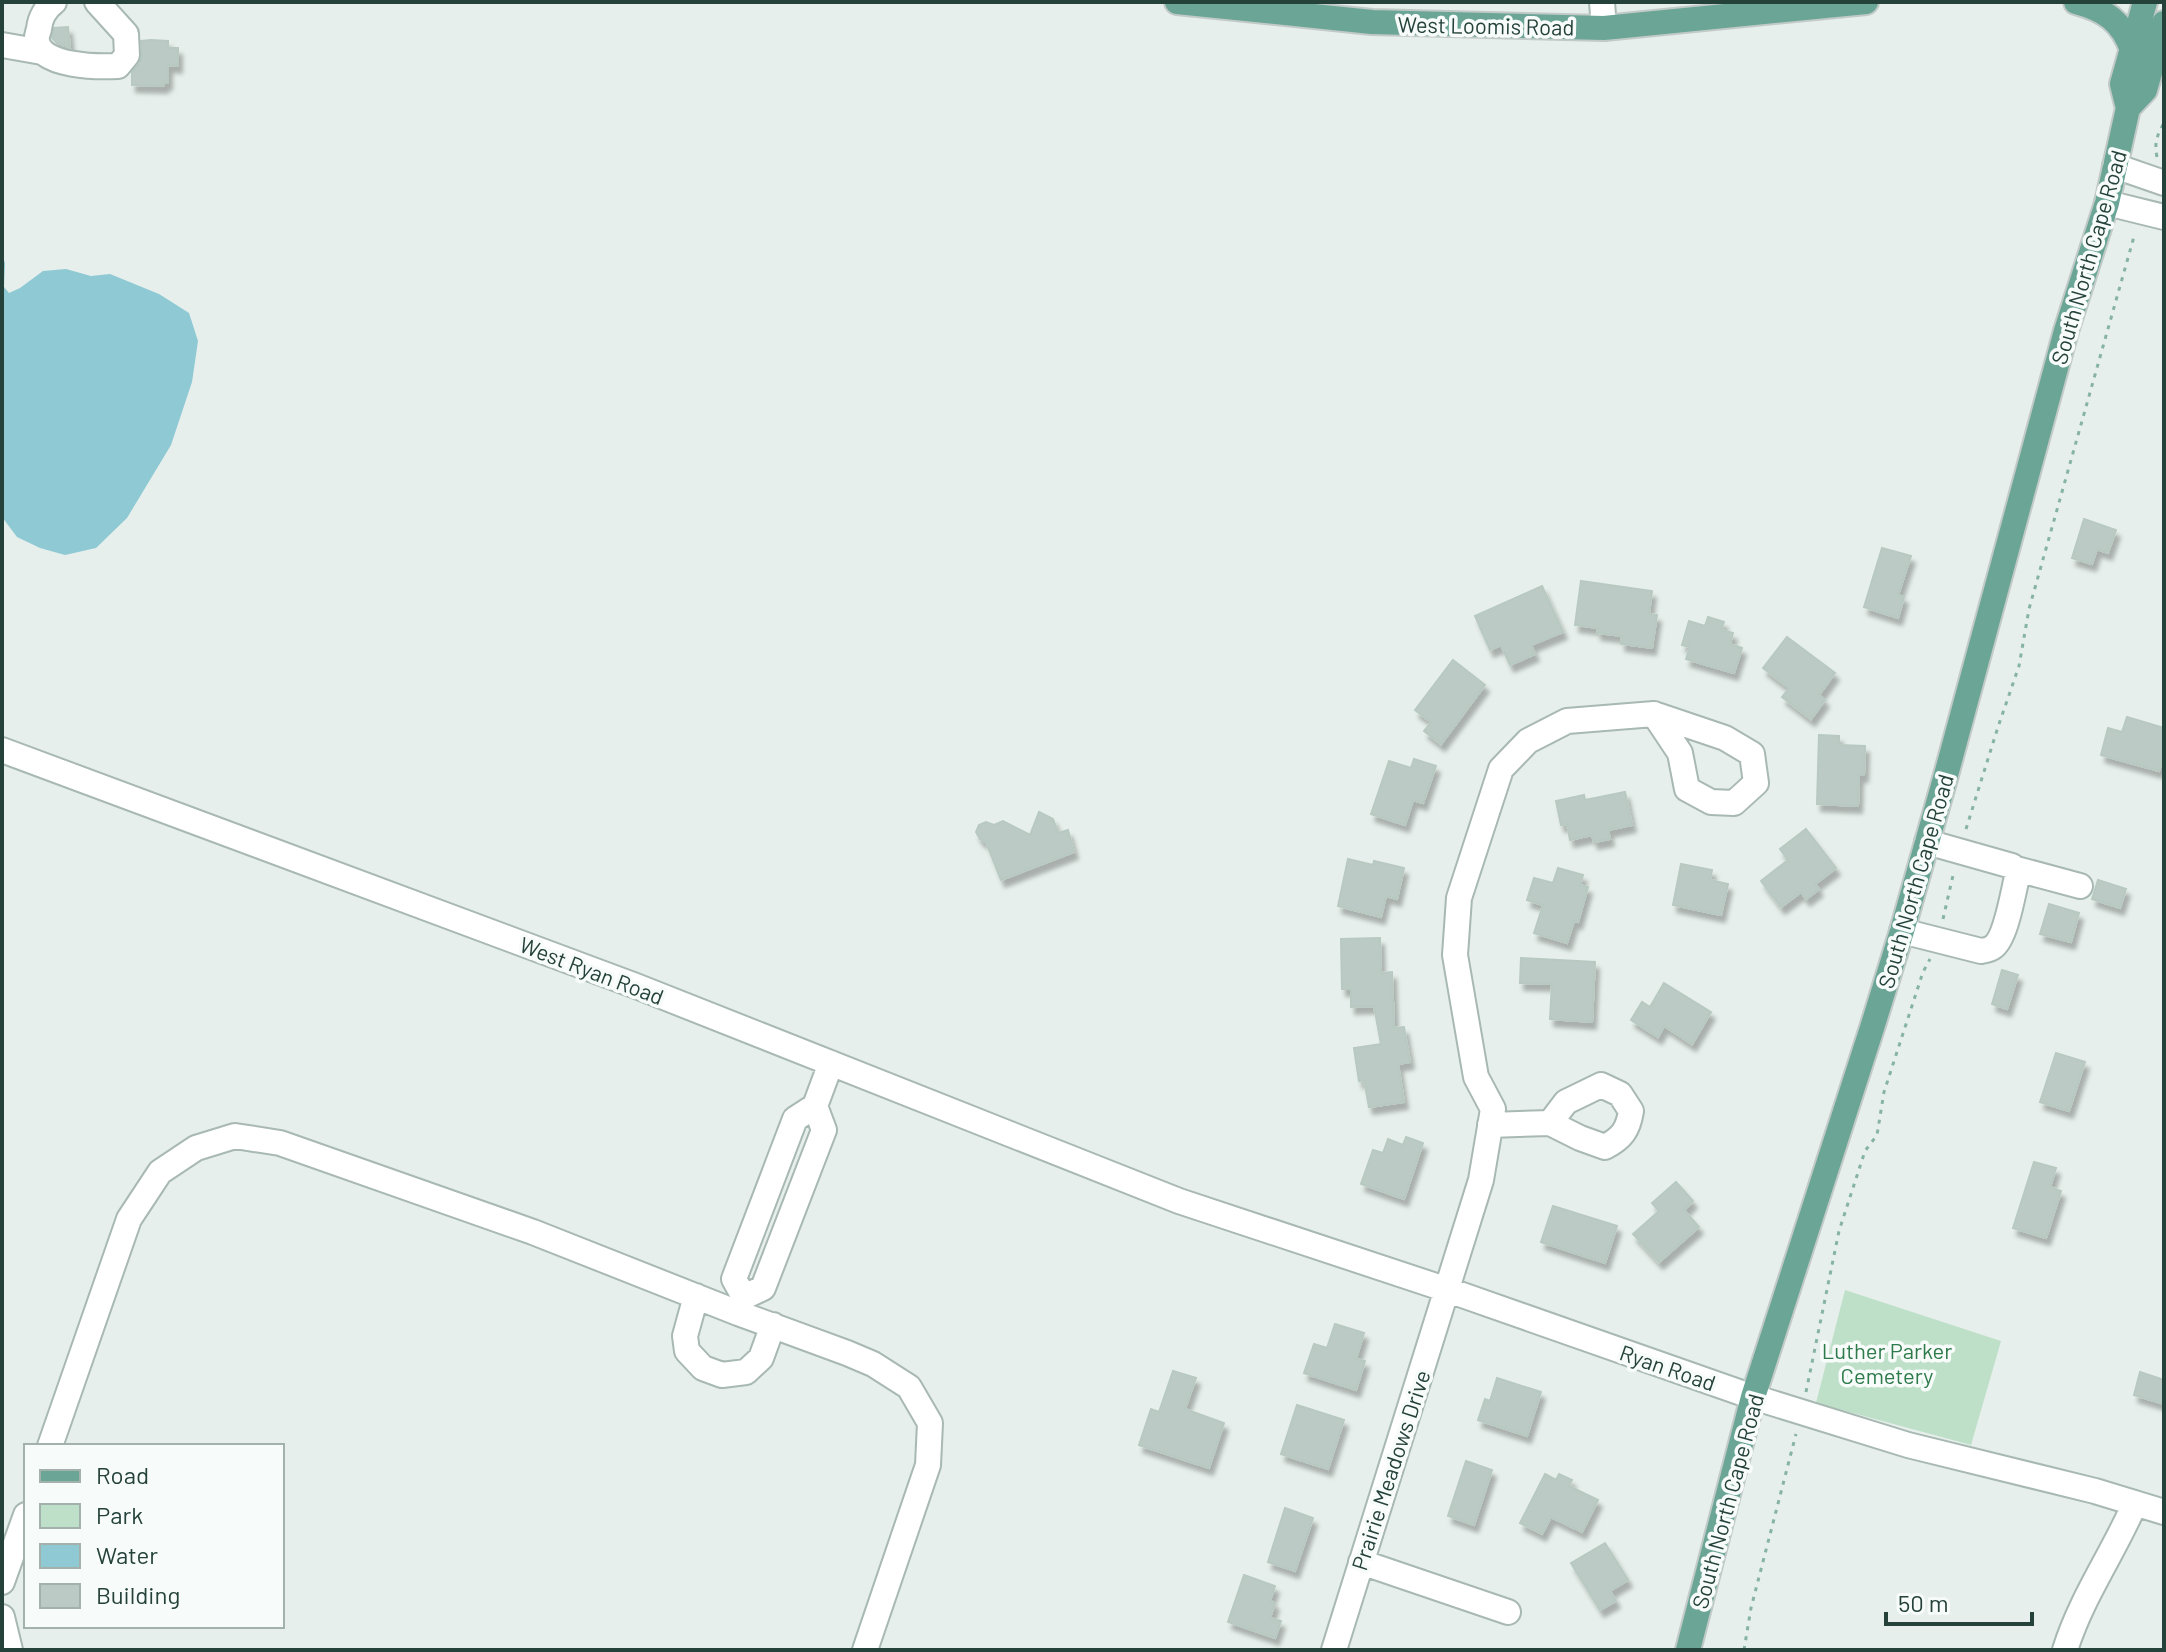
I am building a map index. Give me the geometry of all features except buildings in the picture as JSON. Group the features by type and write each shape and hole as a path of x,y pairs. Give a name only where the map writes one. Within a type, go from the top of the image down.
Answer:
{"main road":[{"name":"West Loomis Road","path":"1177,2 1372,22 1604,28 1866,2"},
{"path":"2076,2 2105,12 2120,25 2132,50"},
{"name":"South North Cape Road","path":"1688,1650 1753,1397 1902,931 2066,331 2107,203 2128,108 2122,84 2145,2"},
{"name":"South North Cape Road","path":"2128,108 2145,90 2164,23"}],"street":[{"path":"42,52 37,42 40,21 54,2"},
{"path":"2,45 42,52 54,59 94,67 118,66 127,55 126,34 97,2"},
{"path":"1602,2 1604,28"},
{"path":"2115,166 2160,173"},
{"path":"2107,203 2164,217"},
{"path":"1550,1123 1490,1125 1493,1109 1476,1077 1455,955 1459,898 1501,769 1528,741 1567,721 1654,714"},
{"name":"West Ryan Road","path":"2,750 621,980 1179,1201"},
{"path":"1927,842 2080,886"},
{"path":"1902,931 1981,951 1990,949 1997,945 2002,933 2017,877 2013,868"},
{"path":"741,1305 734,1279 795,1119 815,1106 831,1063"},
{"name":"Prairie Meadows Drive","path":"1334,1650 1481,1180 1490,1125"},
{"path":"51,1444 129,1219 160,1172 196,1148 235,1136 280,1143 533,1232 696,1296 741,1305 773,1325 847,1353 909,1387 930,1423 928,1465 865,1650"},
{"name":"Ryan Road","path":"1179,1201 1448,1290 1753,1397 1908,1445 2095,1491 2164,1512"},
{"path":"696,1296 685,1336 687,1351 703,1368 722,1375 746,1372 761,1358 773,1325"},
{"path":"2065,1650 2082,1604 2122,1533 2135,1503"},
{"path":"2,1582 24,1521"},
{"path":"1361,1562 1508,1612"},
{"path":"2,1617 10,1650"}],"path":[{"path":"2160,173 2154,146 2164,123"},
{"path":"1805,1400 1839,1231 1865,1151 1877,1135 1884,1092 1923,972 1938,942 1960,850 1993,739 2019,666 2029,609 2136,230"},
{"path":"1744,1650 1751,1608 1798,1428"}],"green space":[{"name":"Luther Parker Cemetery","path":"1845,1290 2001,1341 1971,1445 1816,1403"}],"water":[{"path":"2,255 5,263 4,287 9,293 43,271 66,269 91,276 110,274 159,294 189,313 198,341 192,382 171,445 127,518 96,548 65,555 40,548 17,537 2,517"}]}
